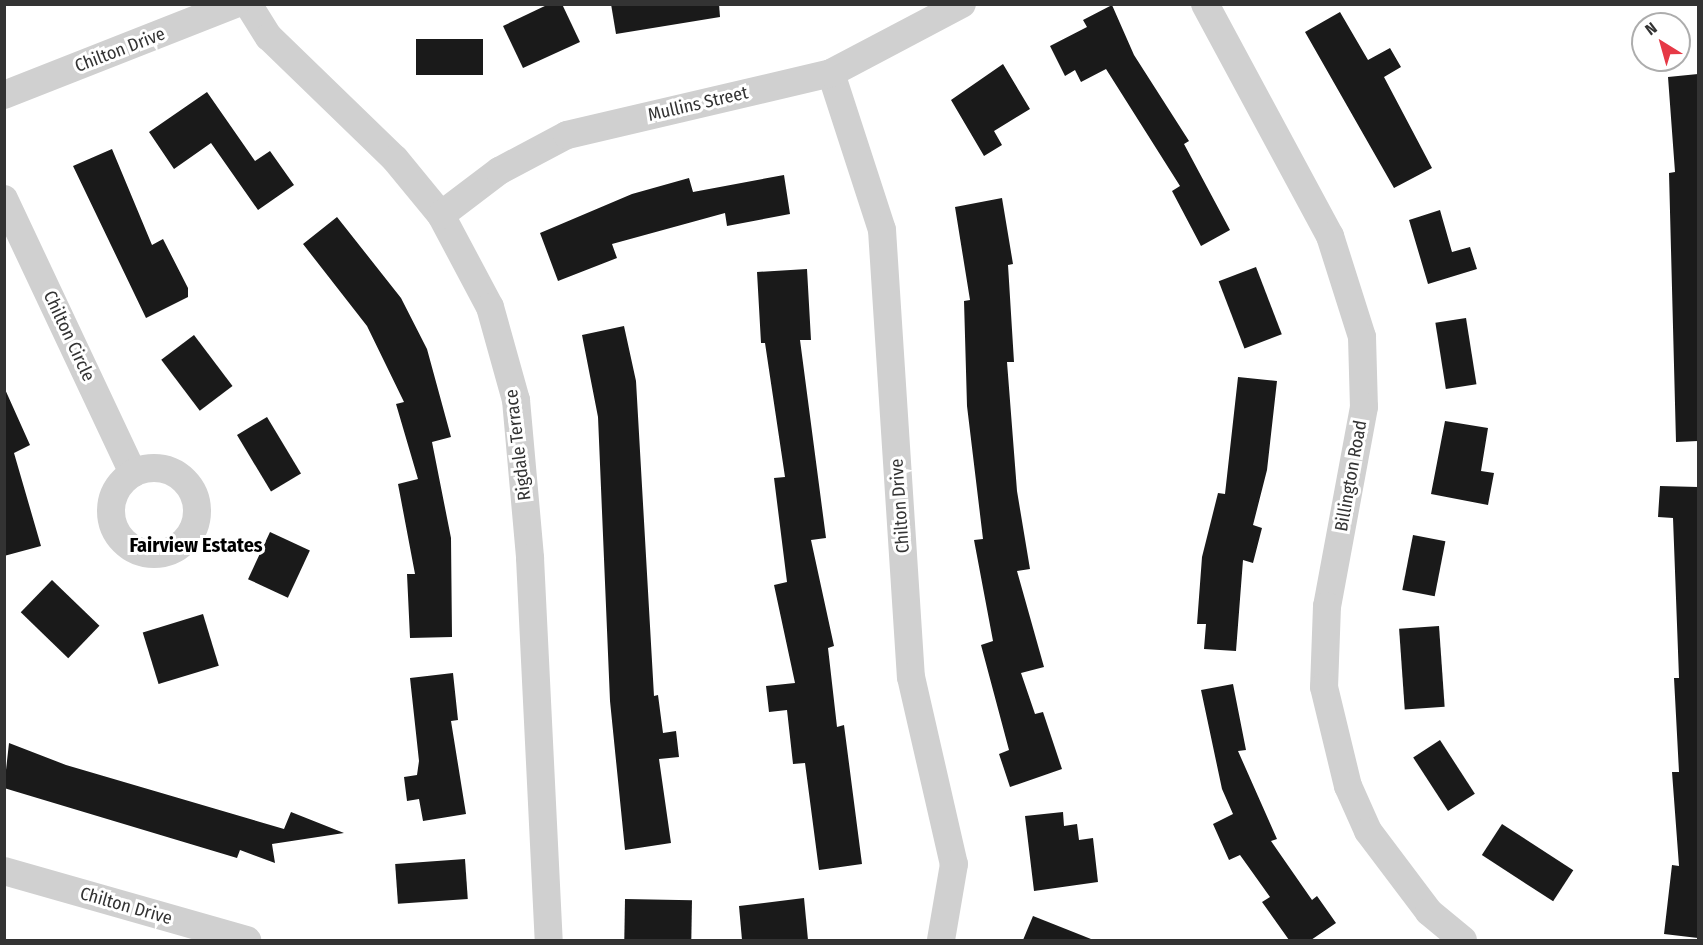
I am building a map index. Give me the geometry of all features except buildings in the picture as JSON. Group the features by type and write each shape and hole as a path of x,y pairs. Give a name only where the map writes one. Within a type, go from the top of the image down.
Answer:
{"street":[{"name":"Chilton Drive","path":"4,95 235,4"},
{"name":"Rigdale Terrace","path":"248,4 269,37 395,159 441,215 490,307 516,400 530,558 549,940"},
{"name":"Mullins Street","path":"441,215 499,171 567,135 831,73 962,4"},
{"name":"Billington Road","path":"1205,4 1329,236 1362,337 1364,407 1327,606 1324,687 1348,786 1368,831 1429,912 1463,940"},
{"name":"Chilton Drive","path":"831,73 882,230 911,677 954,864 941,940"},
{"name":"Chilton Circle","path":"4,199 133,473"},
{"name":"Chilton Drive","path":"4,871 247,940"}],"district":[{"name":"Fairview Estates","path":"196,545"}]}
